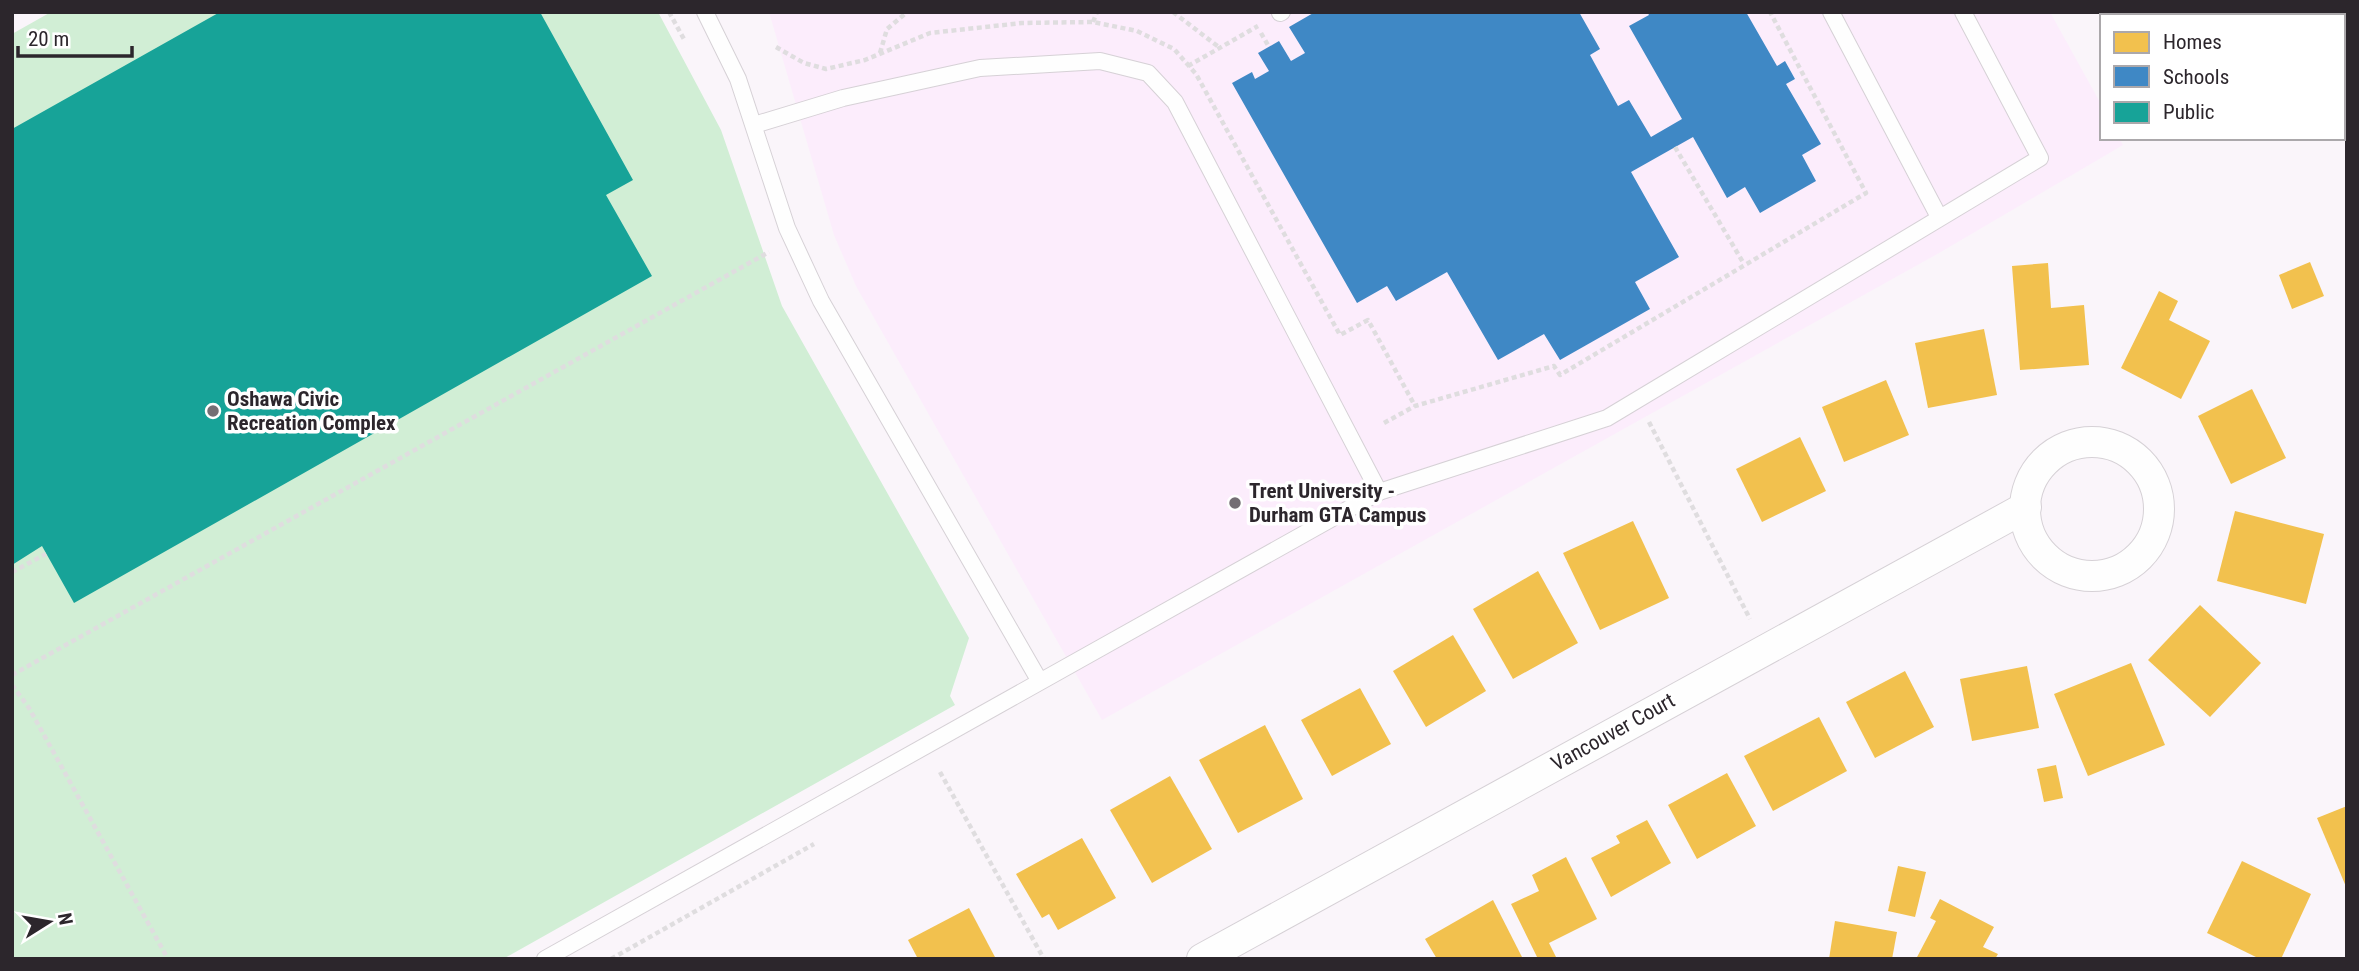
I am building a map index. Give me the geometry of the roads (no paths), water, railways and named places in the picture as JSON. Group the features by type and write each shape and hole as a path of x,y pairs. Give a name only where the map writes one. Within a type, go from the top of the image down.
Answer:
{"street":[{"path":"2087,441 2110,443 2131,453 2147,469 2157,490 2160,514 2154,536 2143,554 2126,568 2107,575 2085,577 2064,571 2047,559 2033,542 2026,522 2026,507 2032,479 2046,460 2064,447 2087,441"},
{"name":"Vancouver Court","path":"1202,959 2026,507"}],"lane":[{"path":"705,12 738,79 787,228 821,301 1039,680"},
{"path":"1831,12 1939,217"},
{"path":"545,959 1379,492 1607,418 2040,158 1963,12"},
{"path":"754,125 843,98 980,68 1100,61 1148,73 1175,102 1379,492"}],"place":[{"name":"Oshawa Civic Recreation Complex","path":"213,411"},
{"name":"Trent University - Durham GTA Campus","path":"1235,503"}]}
